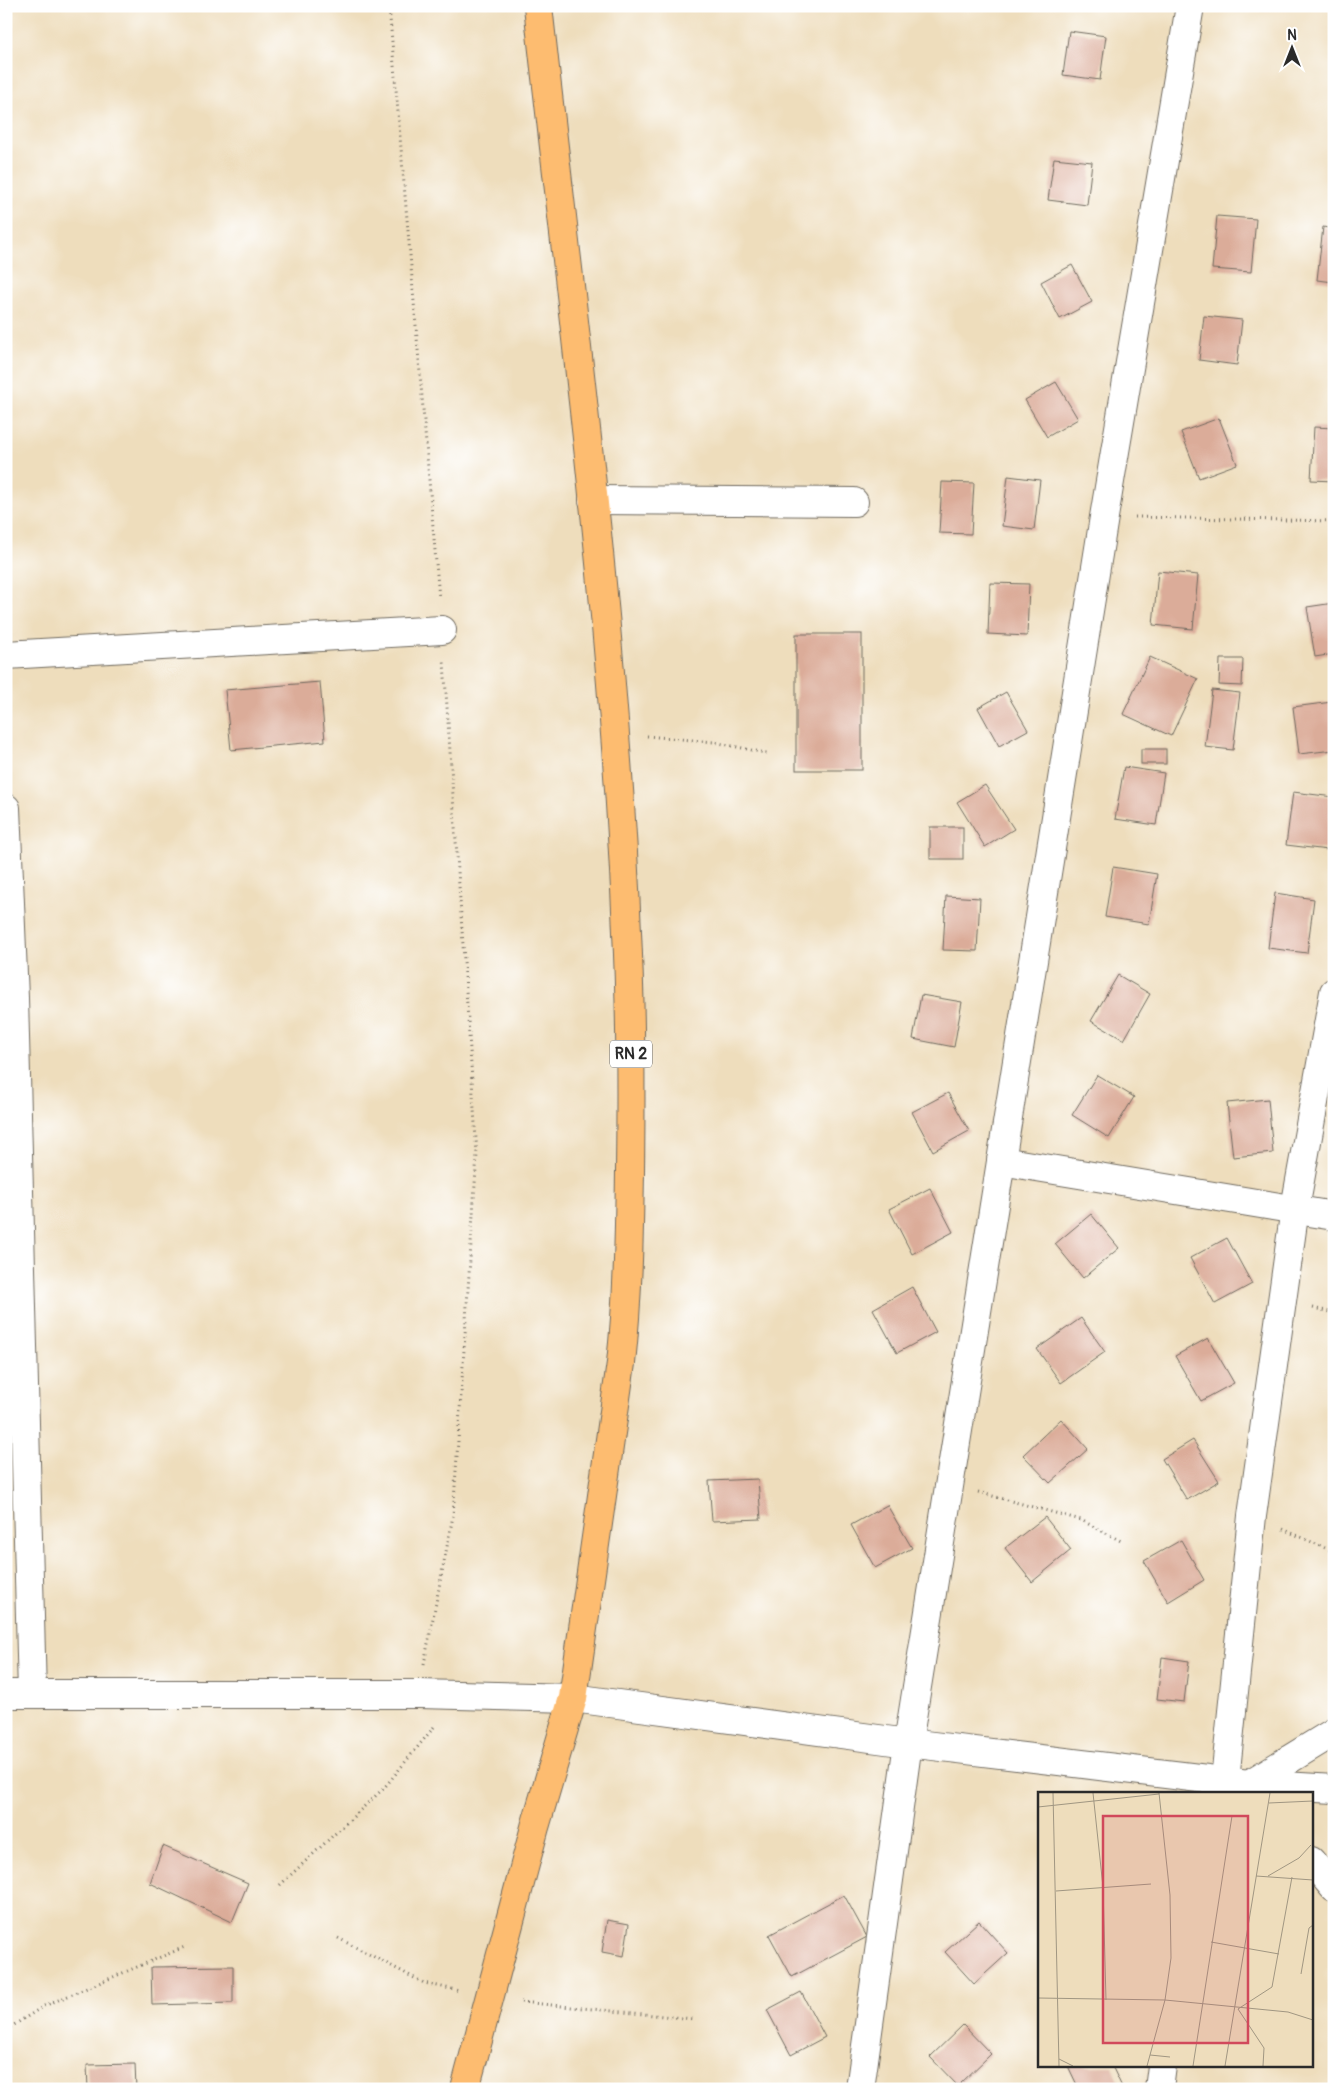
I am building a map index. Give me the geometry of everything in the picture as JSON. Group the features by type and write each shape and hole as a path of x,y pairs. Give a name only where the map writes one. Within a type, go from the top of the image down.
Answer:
{"main road":[{"name":"RN 2","path":"465,2089 535,1827 572,1698 627,1314 631,1089 630,992 624,865 615,734 593,500 538,6"}],"street":[{"path":"860,2089 908,1743 949,1484 1104,517 1190,6"},
{"path":"593,500 854,502"},
{"path":"6,655 442,630"},
{"path":"6,808 14,998 19,1694 419,1694 572,1698 1238,1788 1334,1789"},
{"path":"1238,1788 1252,1516 1295,1208 1334,992"},
{"path":"1001,1161 1295,1208 1334,1216"},
{"path":"1238,1788 1334,1732"},
{"path":"1312,1862 1334,1888"},
{"path":"1159,2089 1162,2068"}],"path":[{"path":"389,6 442,630 477,1154 453,1516 419,1694"},
{"path":"1104,517 1334,521"},
{"path":"615,734 714,742 770,754"},
{"path":"949,1484 1081,1520 1120,1541"},
{"path":"1252,1516 1334,1552"},
{"path":"280,1885 384,1788 460,1695"},
{"path":"6,2030 44,2006 187,1946"}],"building":[{"path":"1069,31 1106,36 1100,80 1063,75"},
{"path":"1054,158 1092,162 1087,205 1048,200"},
{"path":"1217,216 1256,219 1251,272 1212,269"},
{"path":"1323,227 1334,229 1334,282 1317,280"},
{"path":"1072,265 1092,302 1060,319 1041,282"},
{"path":"1204,316 1242,320 1237,365 1199,360"},
{"path":"1056,382 1078,419 1047,437 1025,400"},
{"path":"1219,418 1237,464 1199,478 1181,432"},
{"path":"1314,427 1334,428 1334,481 1311,480"},
{"path":"1008,476 1040,480 1034,530 1002,526"},
{"path":"942,482 974,483 971,534 939,533"},
{"path":"1158,571 1198,575 1193,629 1153,625"},
{"path":"990,583 1029,584 1027,636 988,634"},
{"path":"1334,603 1334,654 1315,657 1307,607"},
{"path":"796,634 862,634 862,770 796,770"},
{"path":"1150,657 1198,679 1171,736 1123,714"},
{"path":"1220,659 1243,659 1242,686 1219,685"},
{"path":"320,682 325,741 231,750 225,690"},
{"path":"1212,690 1240,693 1233,750 1205,747"},
{"path":"1006,692 1028,730 999,746 978,708"},
{"path":"1332,702 1334,750 1299,754 1293,707"},
{"path":"1141,749 1166,749 1166,764 1141,764"},
{"path":"1124,767 1164,773 1156,825 1115,819"},
{"path":"985,785 1014,829 985,847 957,802"},
{"path":"1293,792 1334,797 1328,850 1286,845"},
{"path":"930,827 963,827 963,859 930,859"},
{"path":"1113,867 1157,874 1149,924 1105,917"},
{"path":"1275,893 1314,899 1307,953 1268,948"},
{"path":"946,896 980,898 977,951 943,950"},
{"path":"1118,975 1150,994 1124,1040 1091,1021"},
{"path":"921,995 962,1002 954,1047 913,1039"},
{"path":"1097,1075 1134,1097 1109,1138 1072,1115"},
{"path":"948,1093 969,1131 933,1151 912,1112"},
{"path":"1268,1099 1273,1153 1233,1157 1227,1103"},
{"path":"930,1188 953,1232 912,1254 889,1209"},
{"path":"1091,1214 1119,1248 1083,1278 1055,1244"},
{"path":"1227,1238 1252,1284 1215,1304 1190,1258"},
{"path":"912,1287 936,1332 897,1353 873,1309"},
{"path":"1081,1318 1105,1352 1061,1383 1037,1349"},
{"path":"1208,1338 1234,1383 1201,1401 1175,1356"},
{"path":"1061,1419 1088,1449 1050,1483 1023,1455"},
{"path":"1193,1440 1219,1481 1187,1500 1162,1459"},
{"path":"758,1479 761,1519 712,1521 709,1481"},
{"path":"887,1505 912,1548 875,1568 851,1525"},
{"path":"1045,1517 1071,1550 1032,1582 1005,1548"},
{"path":"1181,1540 1204,1580 1168,1602 1144,1561"},
{"path":"1162,1657 1189,1661 1184,1702 1157,1699"},
{"path":"163,1846 248,1883 232,1922 150,1883"},
{"path":"844,1895 867,1937 792,1977 769,1935"},
{"path":"607,1920 629,1924 624,1956 602,1952"},
{"path":"979,1921 1008,1953 974,1984 945,1952"},
{"path":"233,1966 233,2003 152,2005 151,1967"},
{"path":"801,1992 825,2037 791,2055 767,2010"},
{"path":"963,2025 991,2054 958,2086 930,2057"},
{"path":"135,2064 136,2089 88,2089 87,2065"},
{"path":"1069,2068 1113,2068 1123,2089 1079,2089"}]}
